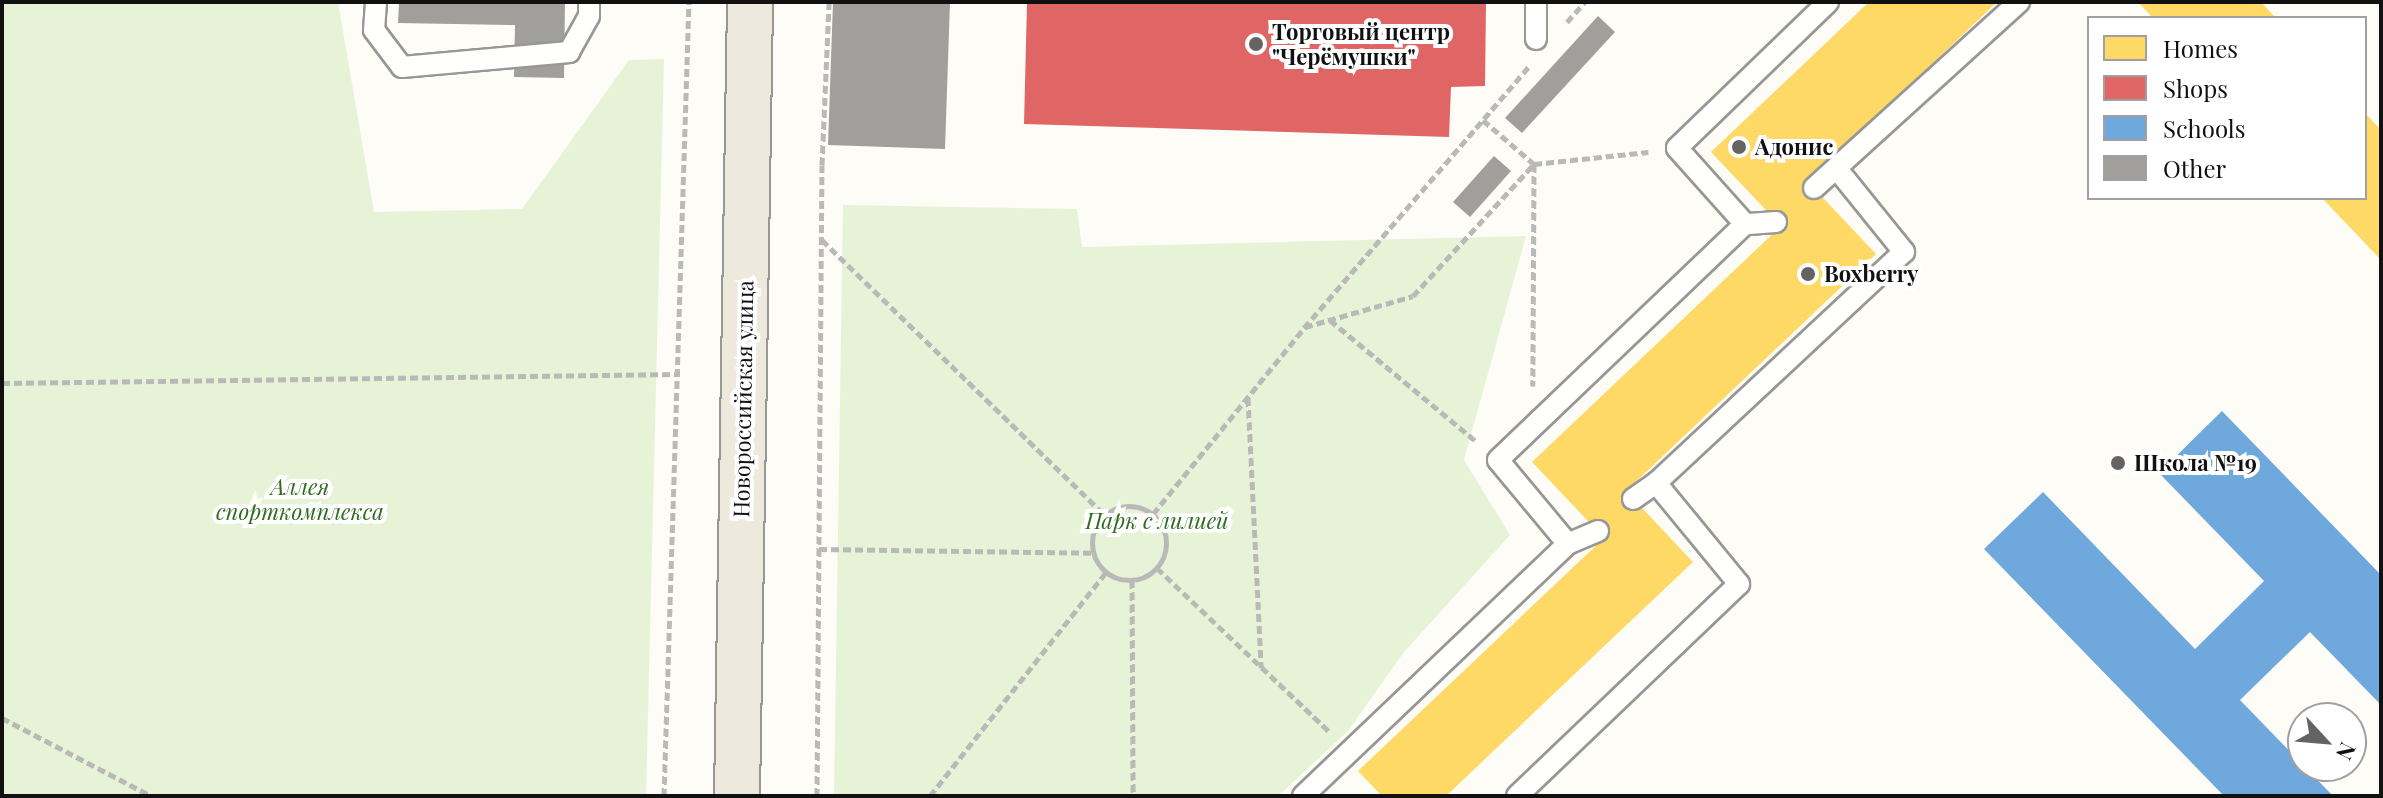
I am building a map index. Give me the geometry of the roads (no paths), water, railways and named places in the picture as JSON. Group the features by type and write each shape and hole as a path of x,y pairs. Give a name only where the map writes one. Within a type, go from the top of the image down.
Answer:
{"main road":[{"name":"Новороссийская улица","path":"737,796 750,2"}],"lane":[{"path":"376,2 374,30 402,67 569,52 589,16 589,2"},
{"path":"1536,2 1536,39"},
{"path":"1745,224 1677,148 1828,2"},
{"path":"1814,188 2019,2"},
{"path":"1633,499 1656,483 1904,252 1837,169"},
{"path":"1568,544 1498,460 1745,224 1776,222"},
{"path":"1517,796 1739,584 1656,483"},
{"path":"1303,796 1568,544 1598,531"}],"place":[{"name":"Торговый центр \"Черёмушки\"","path":"1256,44"},
{"name":"Адонис","path":"1739,147"},
{"name":"Boxberry","path":"1808,274"},
{"name":"Школа №19","path":"2118,463"}],"park label":[{"name":"Аллея спорткомплекса","path":"300,498"},
{"name":"Парк с лилией","path":"1157,521"}]}
